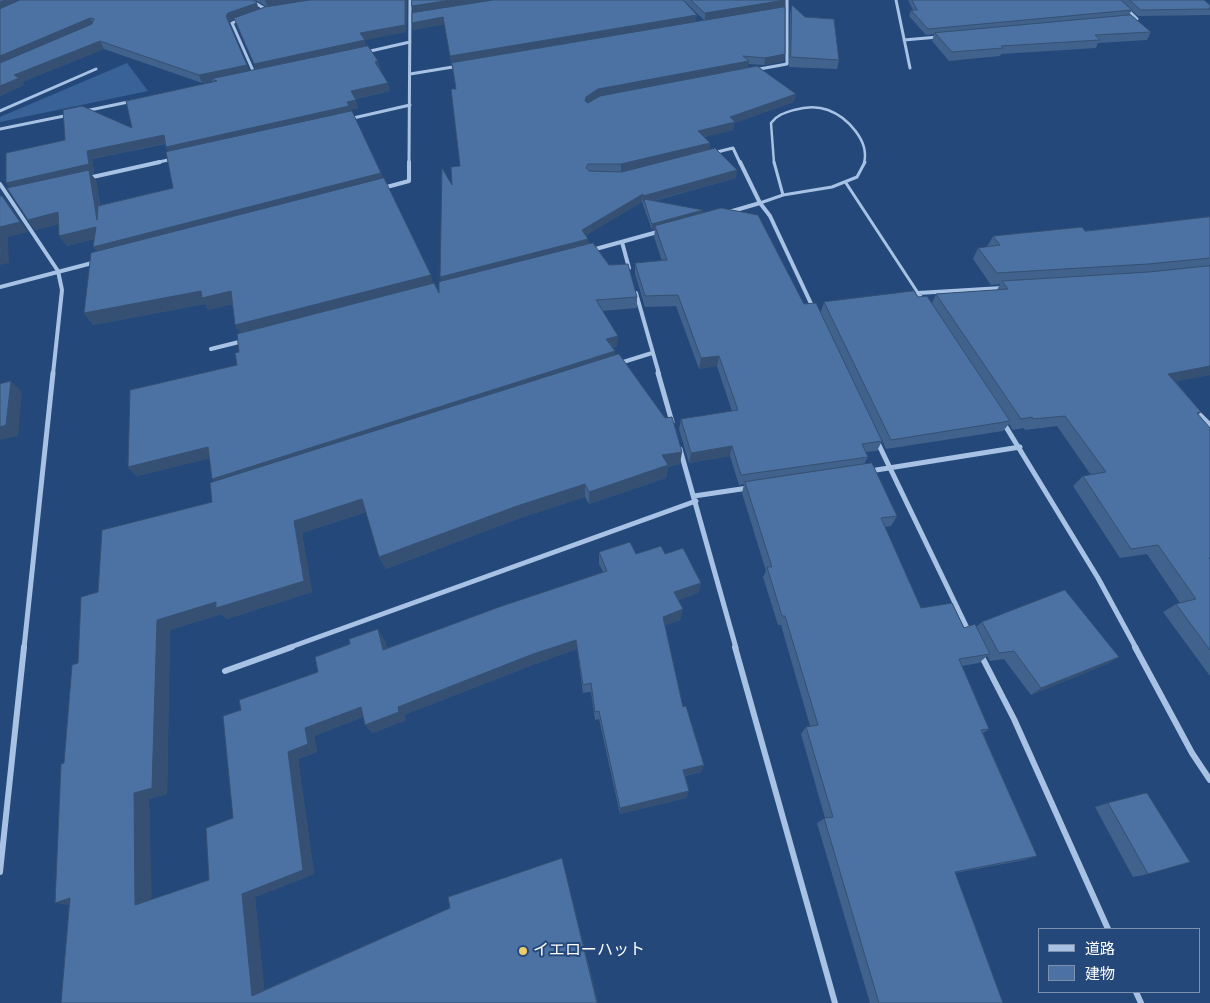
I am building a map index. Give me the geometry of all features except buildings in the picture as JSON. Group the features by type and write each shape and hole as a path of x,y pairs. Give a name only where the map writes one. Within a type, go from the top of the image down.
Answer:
{"street":[{"path":"250,0 267,11"},
{"path":"380,188 409,181 410,0"},
{"path":"750,71 787,64 787,0"},
{"path":"896,0 910,68"},
{"path":"1118,0 1137,19 1128,20"},
{"path":"258,14 273,10"},
{"path":"778,12 788,10"},
{"path":"410,16 420,15"},
{"path":"246,77 255,75 232,23 250,17"},
{"path":"904,40 943,36"},
{"path":"362,53 410,42"},
{"path":"410,74 469,64"},
{"path":"0,111 96,69"},
{"path":"0,129 142,99"},
{"path":"343,120 410,104"},
{"path":"705,155 733,148 760,203 770,216 816,316"},
{"path":"86,179 181,157"},
{"path":"0,184 58,272 62,290 0,872"},
{"path":"0,198 9,196"},
{"path":"723,214 760,203"},
{"path":"584,252 668,229"},
{"path":"622,242 632,279"},
{"path":"0,287 106,259"},
{"path":"634,288 674,429"},
{"path":"918,294 1005,288"},
{"path":"918,294 929,310"},
{"path":"211,349 250,339"},
{"path":"614,365 652,353"},
{"path":"1192,407 1210,425"},
{"path":"998,414 1020,447 1098,578 1192,754 1210,780"},
{"path":"873,432 939,573 974,642"},
{"path":"677,438 835,1003"},
{"path":"861,472 1020,447"},
{"path":"226,671 695,499 753,487"},
{"path":"979,651 1014,719 1108,928"}],"lane":[{"path":"760,203 783,195 832,187 857,177 866,158 866,148 850,124 835,112 813,106 776,115 771,123 775,170 783,195"},
{"path":"846,183 918,294"}],"shaded area":[{"path":"127,63 148,91 0,122 0,117"}],"place":[{"name":"イエローハット","path":"523,951"}]}
